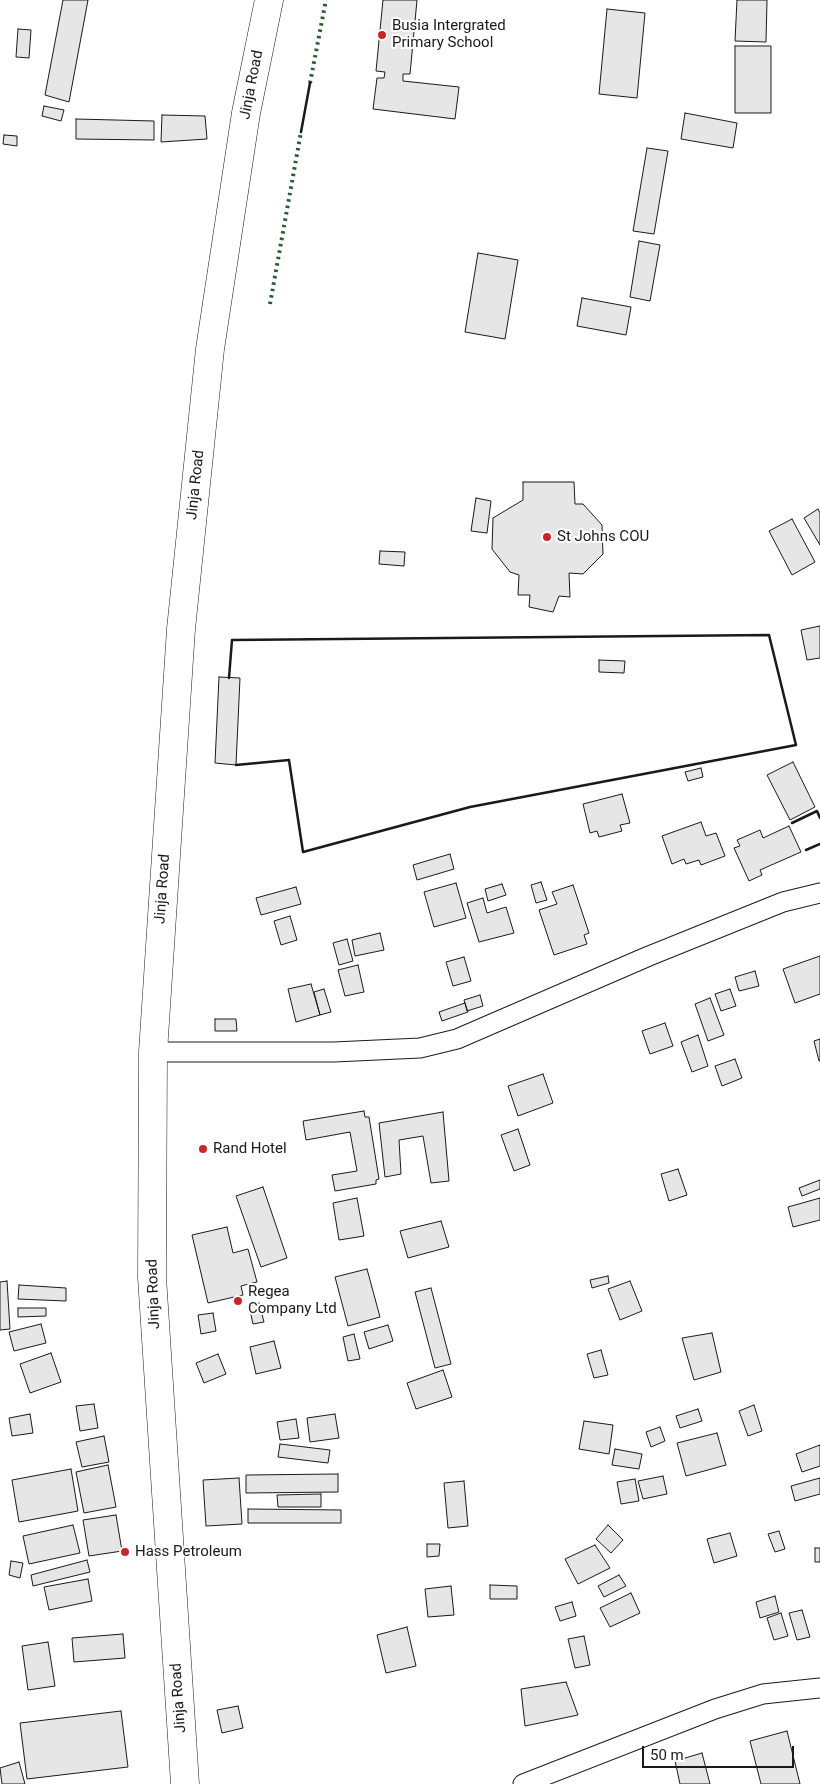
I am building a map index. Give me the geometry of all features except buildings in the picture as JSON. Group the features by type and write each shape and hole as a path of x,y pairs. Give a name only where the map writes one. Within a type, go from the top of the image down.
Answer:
{"main road":[{"name":"Jinja Road","path":"184,1784 152,1277 153,1052 181,629 210,349 246,113 269,0"}],"street":[{"path":"153,1052 334,1052 420,1048 457,1038 649,956 783,902 820,893"},
{"path":"523,1784 715,1709 763,1694 820,1688"}],"hedge":[{"path":"310,83 326,0"},
{"path":"270,304 301,132"}],"wall":[{"path":"301,132 310,83"},
{"path":"229,678 232,640 769,635 796,745 470,807 303,852 289,760 236,765"},
{"path":"792,823 817,811 820,818"},
{"path":"806,850 820,844"}],"place":[{"name":"Busia Intergrated Primary School","path":"382,35"},
{"name":"St Johns COU","path":"547,537"},
{"name":"Rand Hotel","path":"203,1149"},
{"name":"Regea Company Ltd","path":"238,1301"},
{"name":"Hass Petroleum","path":"125,1552"}]}
